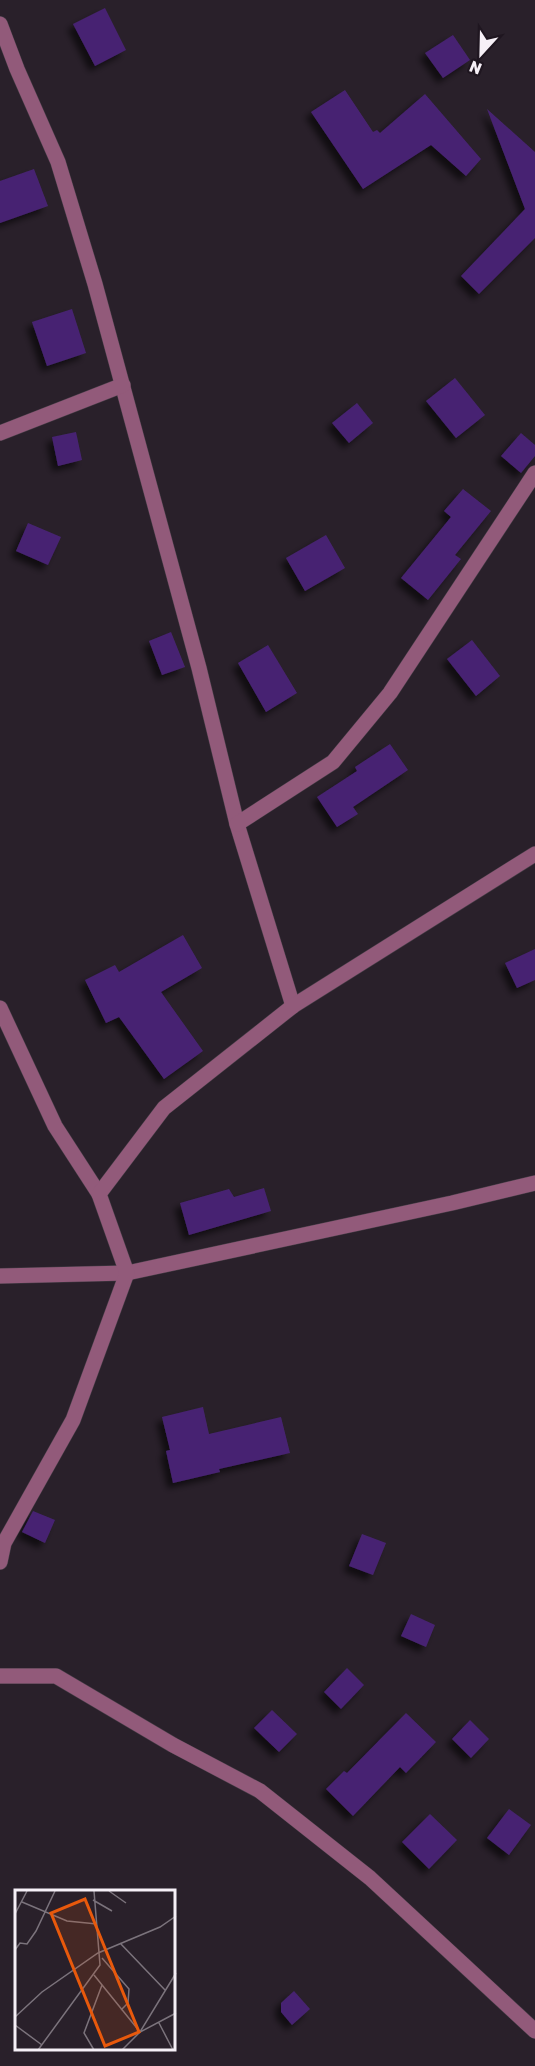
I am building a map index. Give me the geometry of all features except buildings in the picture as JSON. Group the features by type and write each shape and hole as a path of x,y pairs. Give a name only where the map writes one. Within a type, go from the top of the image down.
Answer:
{"street":[{"path":"0,24 58,162 123,385 199,668 237,824 293,1006"},
{"path":"0,433 123,385"},
{"path":"237,824 333,762 390,693 535,473"},
{"path":"99,1194 164,1108 293,1006 535,854"},
{"path":"0,1008 55,1126 99,1194 127,1272 73,1420 4,1543 0,1562"},
{"path":"0,1276 127,1272 452,1203 535,1183"},
{"path":"0,1676 56,1676 173,1745 260,1791 370,1878 535,2031"}]}
